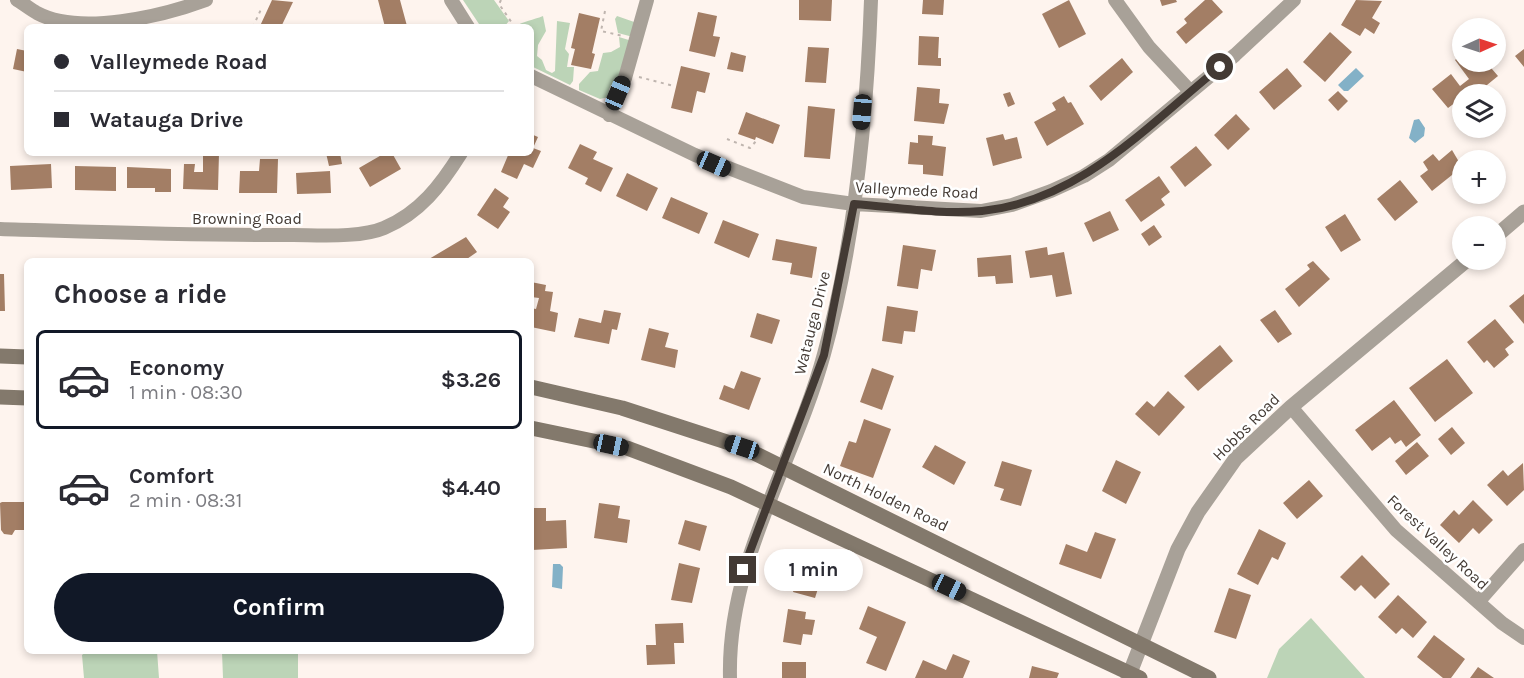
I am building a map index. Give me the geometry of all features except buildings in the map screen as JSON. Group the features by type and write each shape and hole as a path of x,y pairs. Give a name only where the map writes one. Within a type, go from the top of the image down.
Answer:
{"main road":[{"path":"0,356 24,357"},
{"name":"North Holden Road","path":"534,388 622,408 742,447 1209,678"},
{"path":"0,397 24,398"},
{"path":"534,429 627,448 768,502 1132,676"}],"street":[{"path":"17,0 38,14 70,22 146,19 206,0"},
{"path":"451,0 466,24"},
{"path":"609,115 626,74 647,0"},
{"name":"Watauga Drive","path":"730,678 734,622 743,570 824,355 854,204 869,41 870,0"},
{"path":"1115,0 1149,47 1190,91"},
{"name":"Valleymede Road","path":"534,78 733,172 803,197 854,204 981,211 1012,205 1059,187 1101,165 1142,135 1190,91 1235,55 1294,0"},
{"name":"Browning Road","path":"0,229 250,235 342,234 382,229 417,209 440,187 458,156"},
{"path":"1506,227 1524,212"},
{"name":"Hobbs Road","path":"1132,676 1141,643 1178,549 1198,512 1236,458 1291,407 1455,270"},
{"name":"Forest Valley Road","path":"1291,407 1396,530 1502,624 1524,638"},
{"path":"1478,602 1524,550"}],"path":[{"path":"501,0 499,4 512,23"},
{"path":"254,24 262,8"},
{"path":"605,11 601,31 637,39"},
{"path":"626,74 674,86"},
{"path":"727,139 750,148 756,140"}],"green space":[{"path":"463,0 494,0 509,21 506,24 479,24"},
{"path":"543,16 546,31 538,45 537,56 542,60 546,70 552,73 555,71 557,21 570,23 565,49 569,54 567,67 574,67 573,81 570,85 534,67 534,24 521,24"},
{"path":"617,16 637,23 633,37 618,33 615,19"},
{"path":"619,37 632,41 615,86 611,85 609,90 612,92 609,97 600,99 579,90 579,84 590,72 598,71 603,53 620,47"},
{"path":"1311,618 1365,678 1267,678 1279,649"},
{"path":"157,654 159,678 84,678 82,655"},
{"path":"222,654 298,654 298,678 223,678"}],"water":[{"path":"1356,68 1364,76 1348,91 1344,91 1338,85"},
{"path":"1419,119 1425,128 1424,136 1415,143 1409,138 1414,120"},
{"path":"553,564 560,564 563,567 562,589 552,587"}],"route":[{"path":"743,570 794,440 824,355 854,204 981,211 1012,205 1051,191 1084,176 1109,160 1142,135 1220,67"}]}
